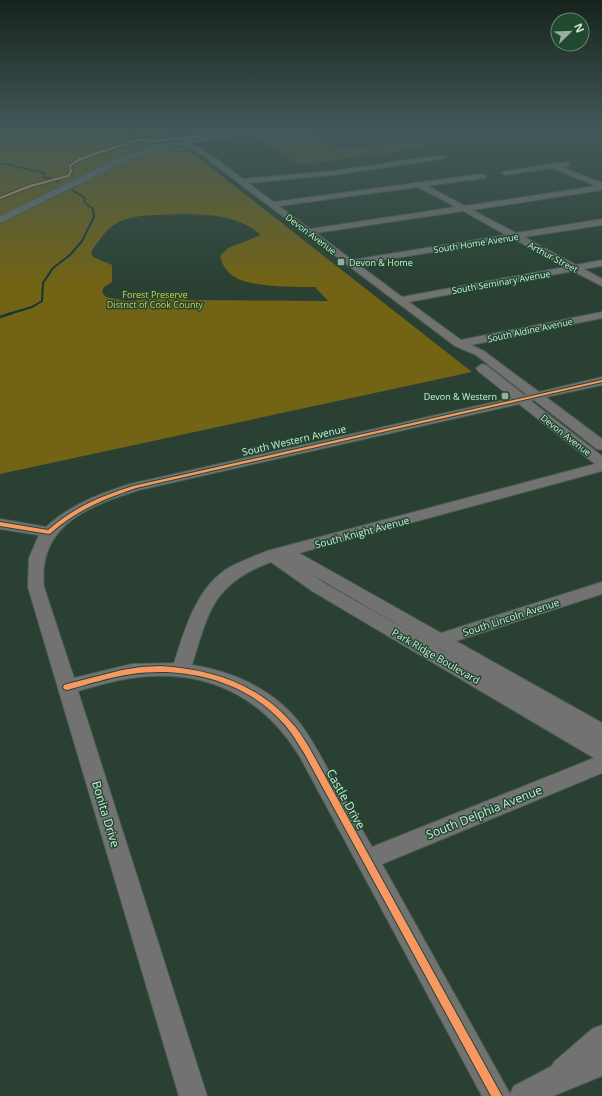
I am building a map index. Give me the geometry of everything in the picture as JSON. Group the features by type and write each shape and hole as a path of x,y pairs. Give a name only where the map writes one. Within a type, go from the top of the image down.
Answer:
{"main road":[{"path":"0,220 71,183"}],"street":[{"name":"Devon Avenue","path":"242,183 459,344 480,353 602,446"},
{"path":"272,205 431,183"},
{"name":"Arthur Street","path":"420,185 602,283"},
{"path":"308,232 602,187"},
{"name":"South Home Avenue","path":"350,263 602,222"},
{"name":"South Seminary Avenue","path":"400,300 602,263"},
{"name":"South Aldine Avenue","path":"459,344 602,315"},
{"name":"Devon Avenue","path":"459,344 466,355 602,463"},
{"name":"South Western Avenue","path":"49,532 66,517 84,505 135,487 602,381"},
{"name":"South Knight Avenue","path":"181,670 206,599 227,577 242,568 279,554 602,467"},
{"path":"0,524 49,532"},
{"name":"Bonita Drive","path":"49,532 40,546 34,572 36,587 193,1096"},
{"name":"Park Ridge Boulevard","path":"279,554 440,640 602,733"},
{"name":"Park Ridge Boulevard","path":"279,554 307,580 602,752"},
{"name":"South Lincoln Avenue","path":"420,647 602,588"},
{"name":"Castle Drive","path":"67,687 140,670 181,670 208,676 242,688 270,706 284,718 296,733 307,751 498,1096"},
{"name":"South Delphia Avenue","path":"366,860 602,764"},
{"path":"556,1079 602,1039"},
{"path":"524,1096 556,1079 602,1062"}],"green space":[{"path":"0,183 66,183 0,216"},
{"name":"Forest Preserve District of Cook County","path":"78,183 231,183 472,372 0,474 0,224","holes":["195,214 224,217 238,221 261,235 228,248 220,256 225,267 233,276 250,283 261,285 315,287 328,301 189,300 172,297 127,301 106,297 102,292 104,287 112,282 112,265 93,257 91,252 110,228 123,220 141,216"]}],"waterway":[{"path":"72,190 85,198 84,202 93,209 93,211"},
{"path":"9,314 32,307 42,301 43,283 53,268 70,255 82,241 94,217 93,211"},
{"path":"0,317 9,314"}],"cycle path":[{"path":"0,198 41,183"},
{"path":"0,524 49,532 68,516 89,504 135,487 602,381"},
{"path":"67,687 132,671 160,669 180,670 199,673 237,685 270,706 284,719 297,735 307,751 497,1096"}],"place":[{"name":"Devon & Home","path":"341,262"},
{"name":"Devon & Western","path":"505,396"}]}
